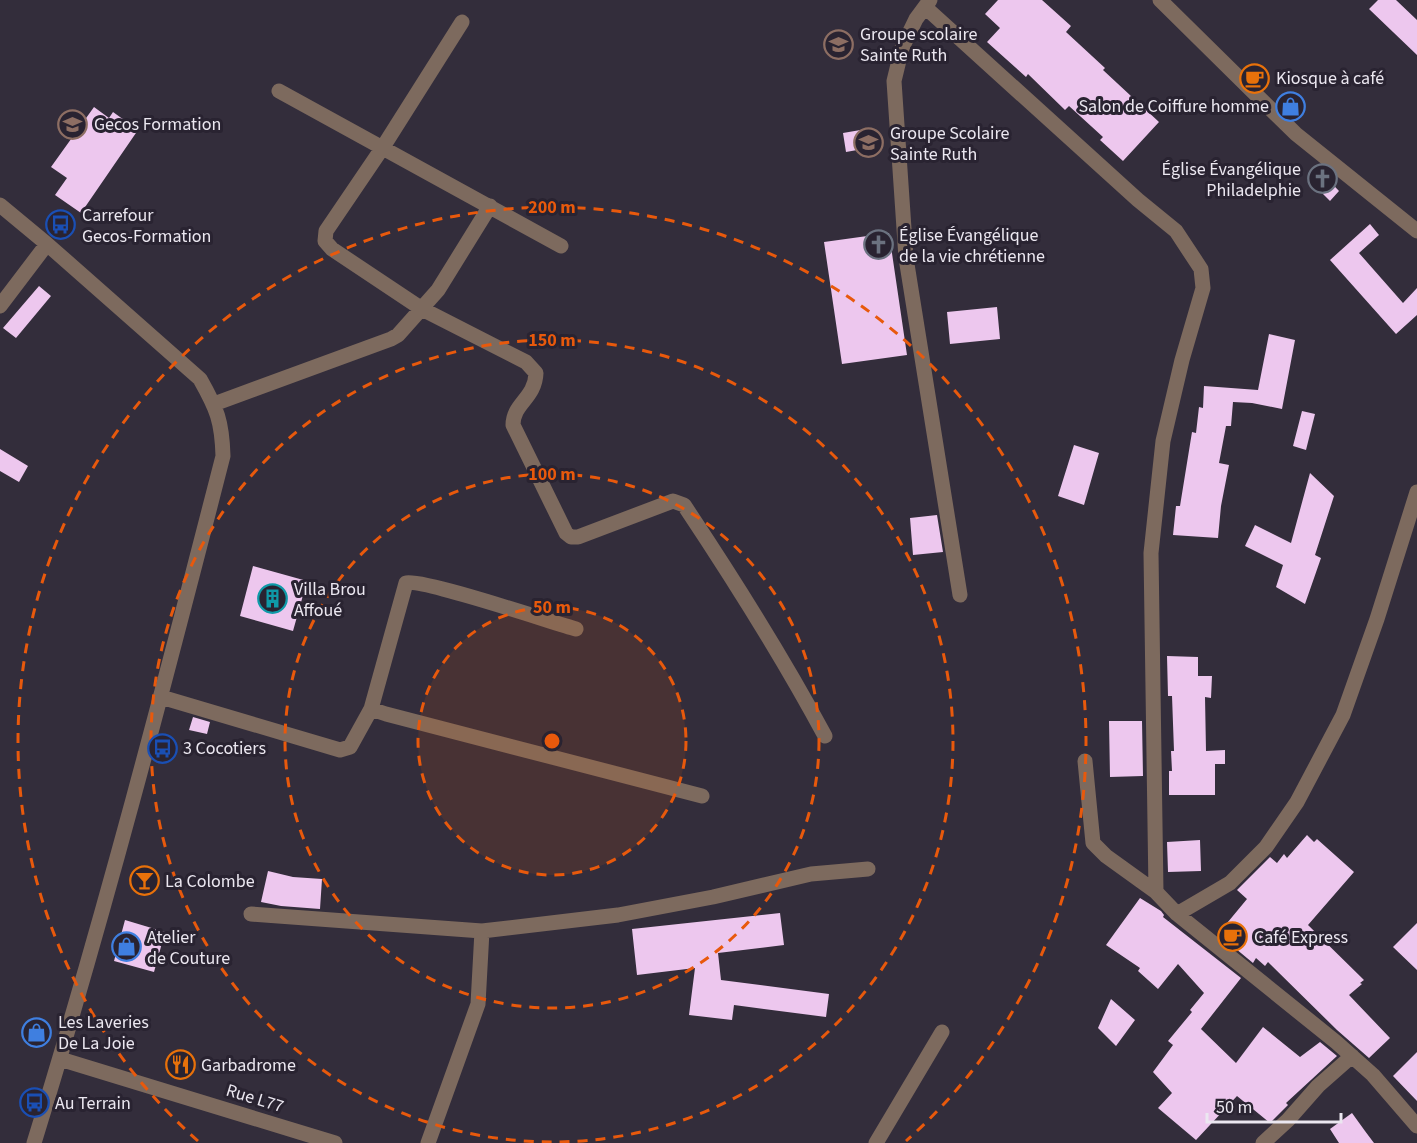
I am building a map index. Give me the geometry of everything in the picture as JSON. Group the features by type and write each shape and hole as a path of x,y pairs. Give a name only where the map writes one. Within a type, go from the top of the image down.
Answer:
{"street":[{"path":"1160,0 1296,134 1417,231"},
{"path":"960,595 906,258 894,81 902,48 927,3 1138,200 1176,231 1201,269 1203,288 1162,441 1151,553 1156,892"},
{"path":"462,22 383,147 326,231 325,241 332,249 422,309 526,362 536,374 536,386 513,417 513,424 566,533 571,537 578,537 673,501 684,505 737,584 787,665 825,735"},
{"path":"279,91 561,246"},
{"path":"0,205 200,379 214,405 222,428 223,456 161,697 60,1059 34,1143"},
{"path":"214,405 392,339 405,329 438,290 490,206"},
{"path":"0,306 47,244"},
{"path":"1177,914 1230,884 1266,847 1297,802 1343,715 1377,619 1417,492"},
{"path":"161,697 339,750 350,747 371,708 406,583 411,581 440,588 576,629"},
{"path":"371,708 397,717 702,796"},
{"path":"1085,761 1093,843 1106,856 1156,892 1177,914 1352,1056 1373,1075 1417,1126"},
{"path":"252,914 482,931 618,915 713,897 811,873 868,869"},
{"path":"428,1143 478,1004 482,931"},
{"path":"876,1143 942,1032"},
{"path":"1263,1143 1288,1120 1318,1086 1352,1056"},
{"name":"Rue L77","path":"60,1059 334,1143"}],"building":[{"path":"998,0 1042,0 1071,26 1066,32 1159,122 1123,161 1100,140 1103,137 1069,106 1065,110 1028,74 1026,77 987,42 1000,28 985,14"},
{"path":"1378,0 1396,0 1417,20 1417,55 1369,9"},
{"path":"94,107 109,118 113,112 138,130 81,213 55,195 67,178 51,167"},
{"path":"872,128 874,147 846,152 843,133"},
{"path":"1320,171 1339,191 1330,201 1310,181"},
{"path":"1370,224 1379,235 1359,253 1403,303 1417,288 1417,315 1396,334 1330,260"},
{"path":"889,233 907,355 842,364 824,242"},
{"path":"39,286 51,296 16,338 3,328"},
{"path":"997,307 1000,339 950,344 947,312"},
{"path":"1269,334 1295,340 1282,409 1233,402 1231,426 1226,426 1219,463 1229,465 1221,506 1218,538 1173,535 1176,506 1180,506 1192,432 1196,433 1199,407 1203,408 1204,386 1258,390"},
{"path":"1302,411 1315,414 1306,450 1293,446"},
{"path":"1074,445 1099,453 1084,505 1058,496"},
{"path":"0,449 28,466 19,482 0,471"},
{"path":"1310,473 1334,496 1315,555 1321,558 1305,604 1276,587 1283,565 1245,546 1255,525 1291,543"},
{"path":"937,515 943,552 913,555 910,518"},
{"name":"Villa Brou Affoué","path":"253,566 307,581 293,631 240,616"},
{"path":"1167,656 1198,657 1198,676 1212,676 1211,698 1205,697 1206,751 1225,750 1225,764 1215,764 1215,795 1169,795 1169,771 1172,771 1171,751 1174,751 1172,696 1168,696"},
{"path":"193,717 210,722 207,734 189,730"},
{"path":"1109,721 1142,721 1143,776 1110,777"},
{"path":"1307,835 1314,842 1317,839 1354,872 1308,925 1364,980 1349,995 1390,1038 1369,1058 1268,962 1265,966 1256,958 1253,963 1218,934 1247,899 1237,890 1270,857 1277,863 1284,854 1287,858"},
{"path":"1200,840 1201,871 1168,872 1167,842"},
{"path":"268,871 293,877 322,879 320,909 261,902"},
{"path":"1140,898 1161,911 1163,917 1241,978 1201,1029 1236,1063 1263,1027 1300,1057 1320,1042 1337,1056 1286,1103 1288,1105 1270,1123 1237,1096 1196,1140 1158,1108 1172,1093 1153,1072 1173,1045 1168,1041 1204,993 1178,964 1158,989 1138,971 1140,968 1106,945"},
{"path":"780,913 784,945 718,953 721,980 829,994 826,1017 734,1005 732,1020 689,1015 695,968 637,975 632,929"},
{"path":"125,920 165,932 154,972 114,961"},
{"path":"1417,923 1417,970 1393,947"},
{"path":"1111,999 1135,1020 1116,1046 1098,1028"},
{"path":"1417,1052 1417,1101 1393,1076"},
{"path":"1352,1113 1374,1143 1339,1143 1330,1129"}],"place":[{"name":"Groupe scolaire Sainte Ruth","path":"839,44"},
{"name":"Kiosque à café","path":"1255,78"},
{"name":"Salon de Coiffure homme","path":"1290,106"},
{"name":"Gecos Formation","path":"73,124"},
{"name":"Groupe Scolaire Sainte Ruth","path":"869,143"},
{"name":"Église Évangélique Philadelphie","path":"1322,179"},
{"name":"Carrefour Gecos-Formation","path":"61,225"},
{"name":"Église Évangélique de la vie chrétienne","path":"878,245"},
{"name":"Villa Brou Affoué","path":"273,599"},
{"name":"3 Cocotiers","path":"162,748"},
{"name":"La Colombe","path":"144,881"},
{"name":"Café Express","path":"1233,937"},
{"name":"Atelier de Couture","path":"126,947"},
{"name":"Les Laveries De La Joie","path":"37,1032"},
{"name":"Garbadrome","path":"180,1065"},
{"name":"Au Terrain","path":"34,1103"}]}
